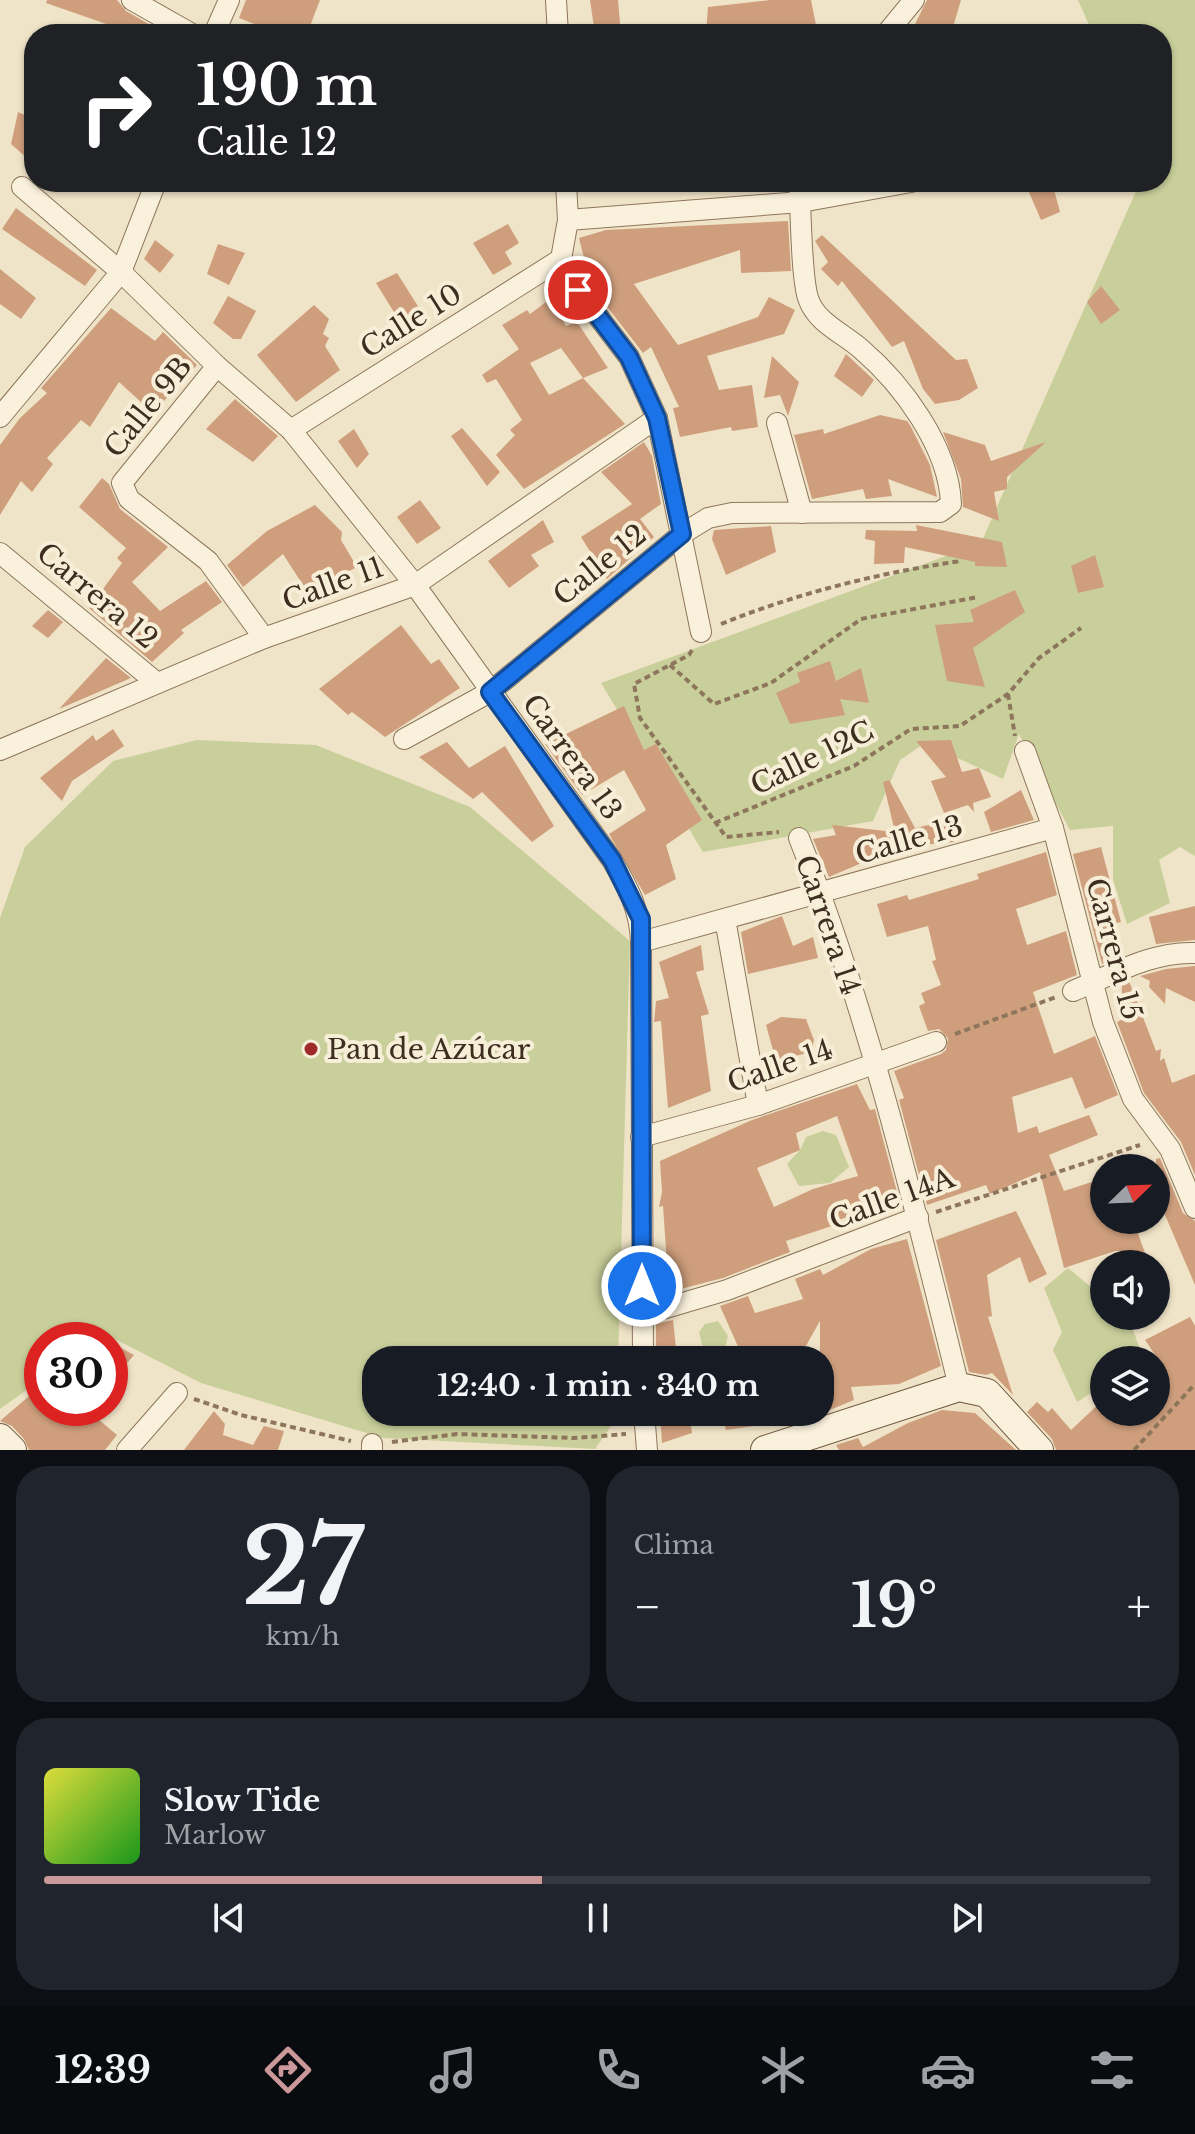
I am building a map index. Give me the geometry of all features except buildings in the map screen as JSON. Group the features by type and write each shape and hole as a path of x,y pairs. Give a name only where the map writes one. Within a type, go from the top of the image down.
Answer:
{"street":[{"path":"132,0 174,24"},
{"path":"218,24 229,0"},
{"path":"556,0 557,24"},
{"path":"894,24 914,0"},
{"name":"Carrera 13","path":"28,192 121,272 217,366 291,430 415,585 612,860 641,919 643,1346"},
{"path":"0,417 121,272 152,192"},
{"path":"567,192 568,220 561,259 578,290 629,357 657,418 701,632"},
{"path":"568,220 800,192"},
{"name":"Calle 12","path":"404,739 490,692 682,534 708,518 732,513 940,512 951,504 950,489 928,432 901,388 860,348 822,321 808,299 800,192"},
{"name":"Calle 10","path":"291,430 561,259"},
{"name":"Calle 9B","path":"217,366 122,483 129,499 208,561 264,638"},
{"name":"Calle 11","path":"0,750 264,638 415,585 657,418"},
{"path":"777,423 802,513"},
{"name":"Carrera 12","path":"0,553 157,683"},
{"name":"Carrera 15","path":"1025,751 1053,828 1103,1022 1133,1099 1162,1138 1195,1208"},
{"name":"Calle 13","path":"641,942 1053,828"},
{"name":"Carrera 14","path":"799,838 821,894 874,1064 918,1217 959,1387"},
{"path":"725,919 758,1105"},
{"path":"1073,991 1141,962 1178,952 1195,953"},
{"name":"Calle 14","path":"641,1137 758,1105 936,1042"},
{"name":"Calle 14A","path":"642,1315 727,1290 918,1217"},
{"path":"765,1450 959,1387 987,1393 1039,1450"},
{"path":"127,1450 177,1393"},
{"path":"0,1438 12,1450"}],"path":[{"path":"715,823 640,718 634,684 689,655 701,632 825,588 896,570 961,561"},
{"path":"670,665 714,704 771,683 861,619 978,597"},
{"name":"Calle 12C","path":"715,823 854,766 911,729 960,726 1008,694 1039,658 1081,628"},
{"path":"1008,694 1012,732 1025,751"},
{"name":"Carrera 14","path":"715,823 726,837 792,830 799,838"},
{"path":"936,1042 1073,991"},
{"name":"Calle 14A","path":"918,1217 1162,1138"},
{"path":"1134,1450 1195,1384"},
{"path":"177,1393 241,1415 372,1447 457,1434 574,1438 645,1432"}],"green space":[{"path":"1078,0 1195,0 1195,856 1180,847 1159,860 1170,903 1127,924 1113,880 1113,826 1070,830 1019,734 1003,779 925,743 900,760 873,821 703,852 601,683 981,543 1136,192 1172,192 1172,24 1089,24"},
{"path":"197,740 316,745 470,807 630,941 618,1346 362,1346 362,1426 611,1426 595,1449 383,1438 201,1383 128,1346 128,1322 24,1322 24,1392 0,1409 0,918 25,847 113,761"},
{"path":"823,1131 836,1135 849,1167 830,1183 799,1186 787,1164 800,1150 806,1137"},
{"path":"1068,1268 1090,1286 1090,1330 1133,1330 1139,1346 1090,1346 1090,1393 1077,1402 1053,1350 1062,1332 1044,1288"},
{"path":"718,1321 728,1336 726,1346 702,1345 699,1332 705,1324"}],"place":[{"name":"Pan de Azúcar","path":"311,1049"}],"route":[{"path":"578,290 629,357 657,418 682,534 490,692 612,860 641,919 642,1286"}]}
